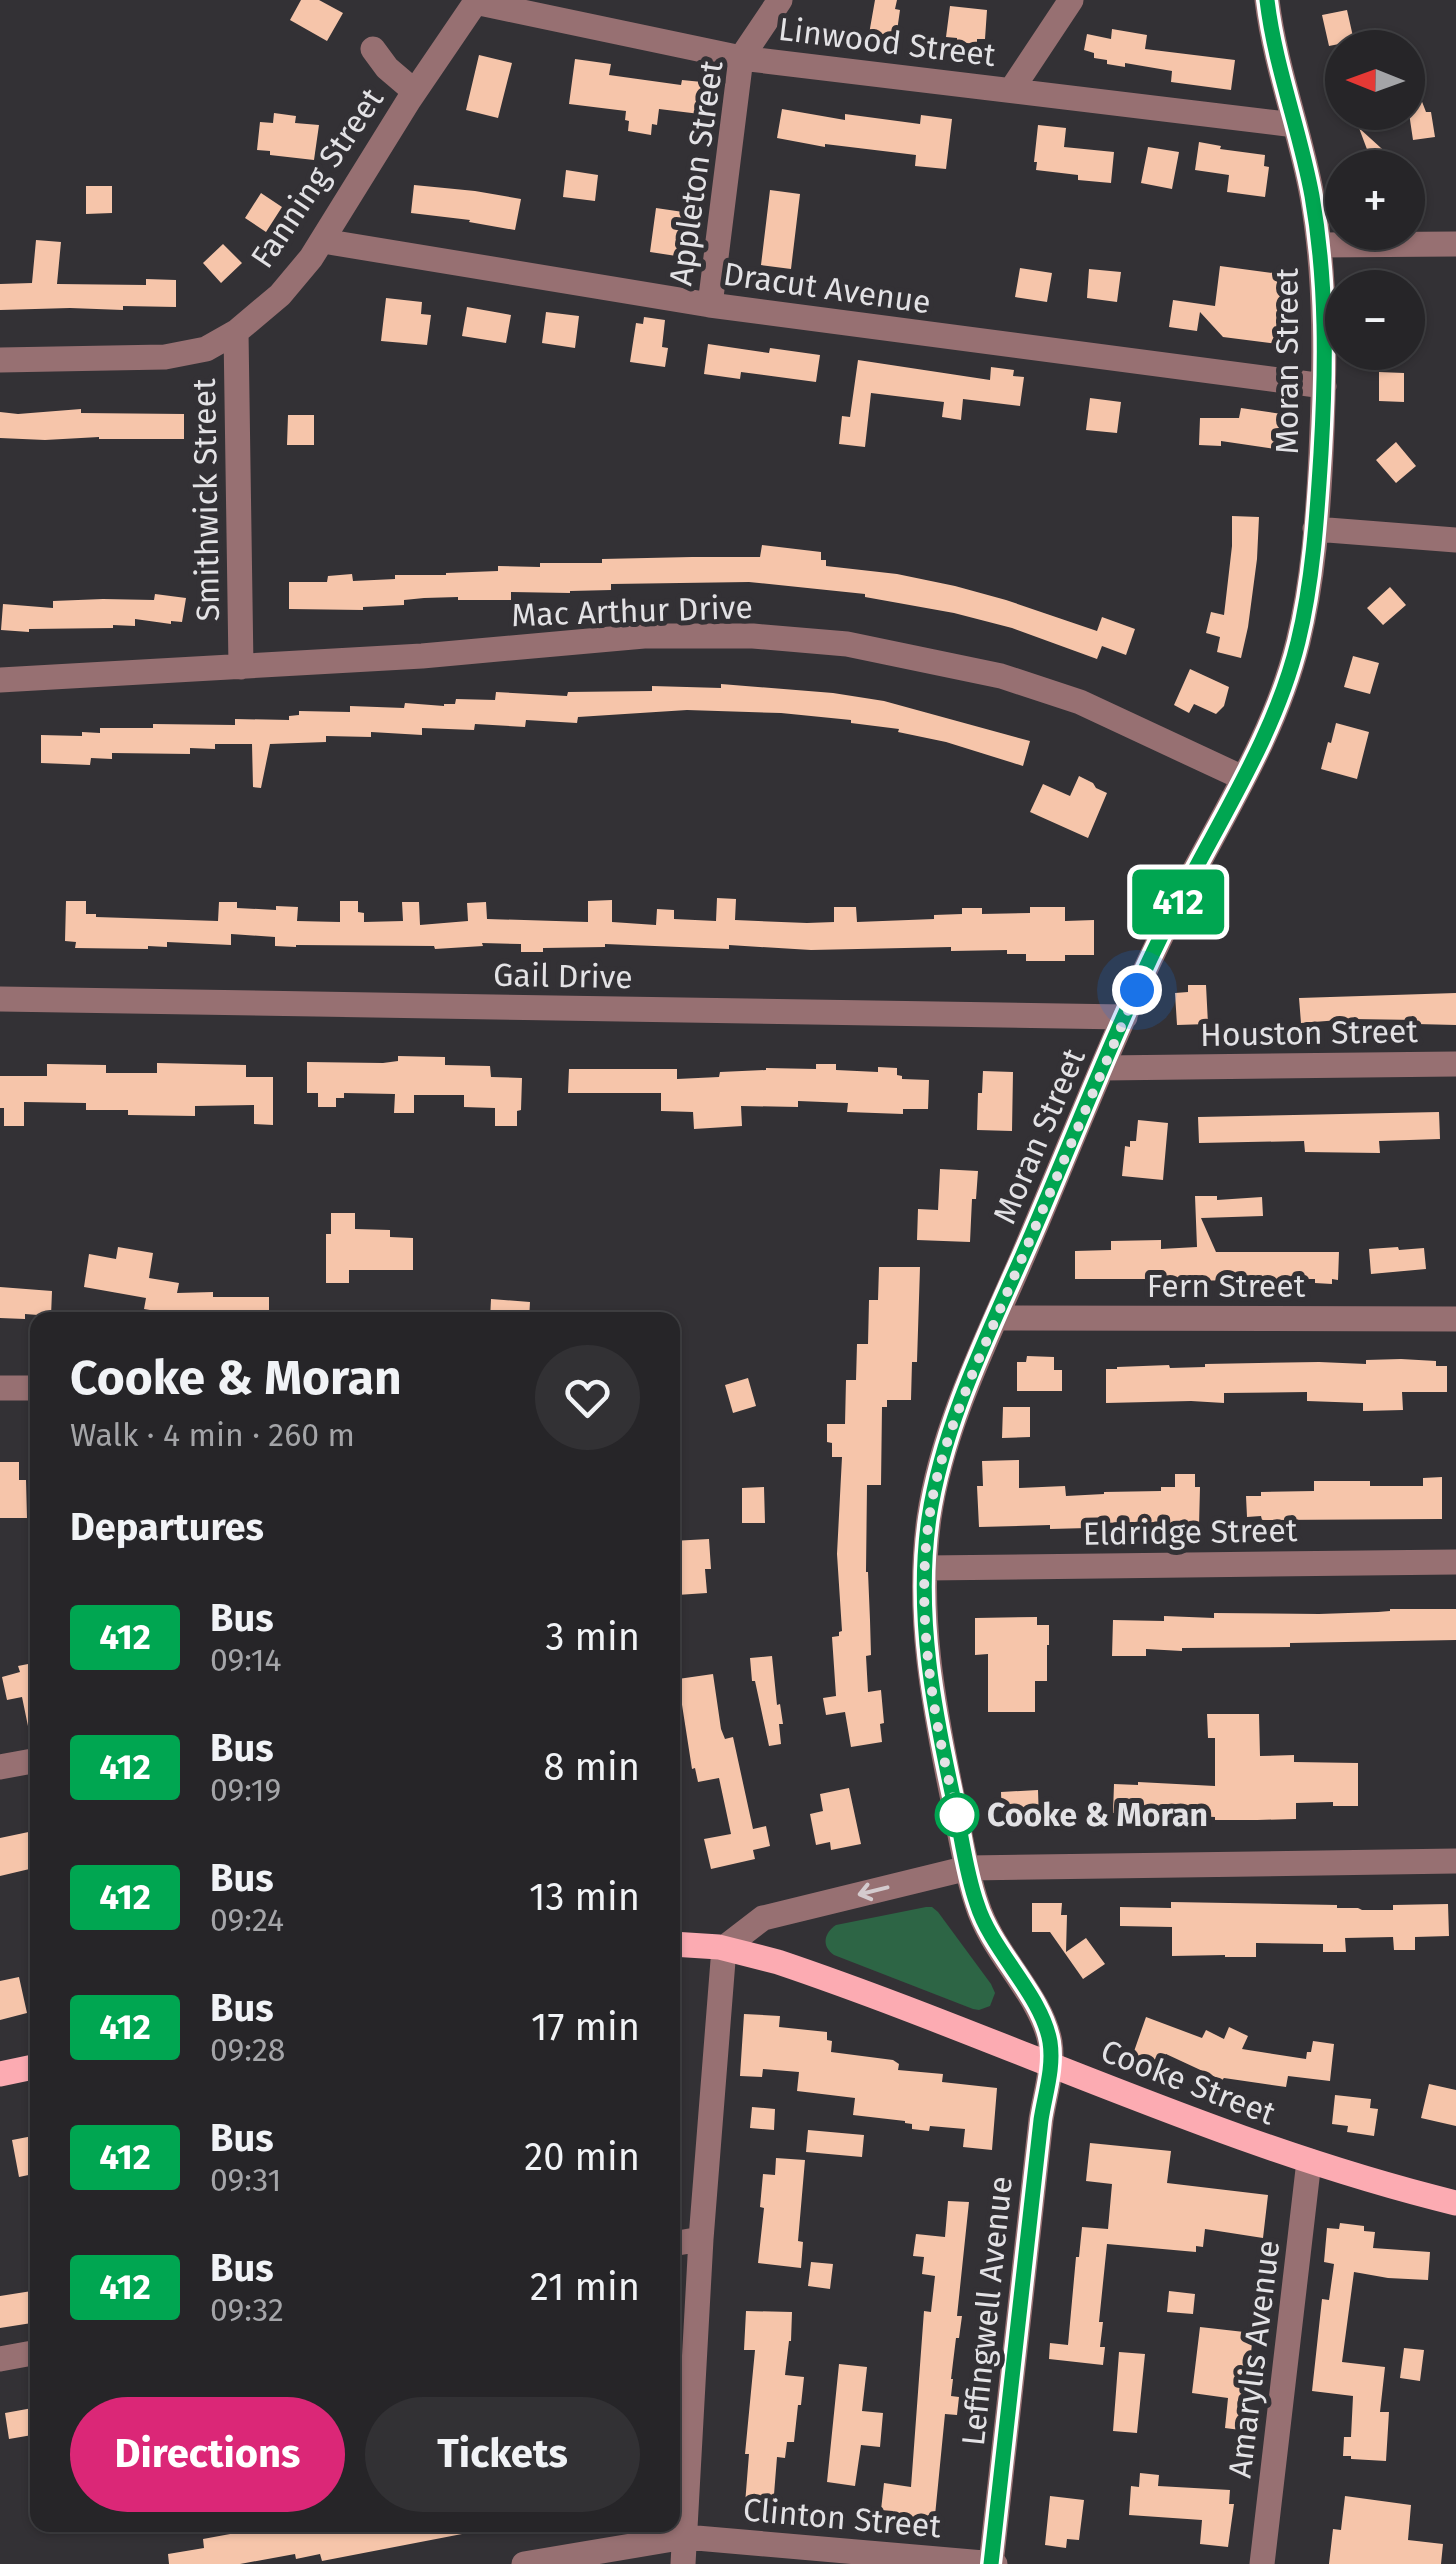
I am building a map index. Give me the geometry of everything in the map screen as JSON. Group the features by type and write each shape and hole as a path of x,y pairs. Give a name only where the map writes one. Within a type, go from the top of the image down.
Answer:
{"main road":[{"name":"Cooke Street","path":"680,1945 724,1948 778,1962 1216,2128 1310,2161 1456,2202"},
{"path":"0,2074 30,2068"}],"street":[{"name":"Appleton Street","path":"710,306 741,58 780,0"},
{"path":"1012,89 1070,0"},
{"name":"Moran Street","path":"1051,2065 1046,2029 987,1930 976,1904 933,1698 926,1634 929,1518 944,1450 997,1318 1125,1017 1278,703 1303,617 1315,529 1324,386 1322,290 1311,190 1272,36 1267,0"},
{"name":"Linwood Street","path":"476,1 741,58 1295,125"},
{"name":"Fanning Street","path":"0,360 166,358 206,349 236,332 290,285 323,240 414,91 476,1"},
{"path":"372,50 414,91"},
{"name":"Dracut Avenue","path":"323,240 710,306 1324,386"},
{"path":"1319,246 1456,244"},
{"name":"Smithwick Street","path":"236,332 241,667"},
{"path":"1315,529 1456,540"},
{"name":"Mac Arthur Drive","path":"0,680 422,656 644,636 753,636 847,644 1001,676 1080,702 1243,778"},
{"name":"Gail Drive","path":"0,999 1125,1017"},
{"name":"Houston Street","path":"1103,1068 1456,1064"},
{"name":"Fern Street","path":"997,1318 1456,1318"},
{"path":"0,1388 30,1388"},
{"name":"Eldridge Street","path":"926,1568 1456,1562"},
{"path":"0,1768 30,1762"},
{"path":"683,2564 724,1948 763,1918 968,1868 1456,1861"},
{"name":"Leffingwell Avenue","path":"992,2564 1041,2120 1051,2065"},
{"name":"Amarylis Avenue","path":"1262,2564 1310,2161"},
{"path":"680,2243 702,2240"},
{"path":"0,2359 30,2353"},
{"name":"Clinton Street","path":"524,2564 684,2537 992,2564"}],"green space":[{"path":"926,1907 938,1912 991,1984 995,1993 990,2006 973,2009 834,1955 827,1948 827,1936 836,1925"}],"building":[{"path":"301,0 319,0 343,13 327,41 290,20"},
{"path":"875,0 897,0 895,9 900,10 896,38 869,34"},
{"path":"950,6 987,10 985,39 977,39 977,44 946,37"},
{"path":"1347,10 1352,30 1325,30 1322,15"},
{"path":"1112,29 1147,35 1145,49 1235,60 1231,90 1171,82 1172,71 1107,64 1107,60 1094,58 1094,53 1084,50 1087,34 1111,39"},
{"path":"479,55 512,63 498,118 466,110"},
{"path":"575,59 611,64 609,75 681,85 682,80 712,83 708,115 659,109 651,135 628,131 626,111 569,104"},
{"path":"782,109 845,120 845,114 920,124 921,115 952,119 946,169 915,166 916,155 825,147 777,138"},
{"path":"1425,109 1431,112 1435,137 1413,140 1412,130 1425,130"},
{"path":"274,113 296,116 295,123 319,125 314,160 257,150 260,122 273,123"},
{"path":"1038,125 1066,128 1064,147 1114,152 1111,183 1036,170"},
{"path":"1360,130 1383,150 1367,150"},
{"path":"1199,142 1265,155 1264,166 1269,167 1265,197 1227,192 1229,175 1195,170"},
{"path":"1148,147 1179,152 1172,189 1141,183"},
{"path":"566,170 598,175 595,201 563,197"},
{"path":"414,185 521,199 515,230 411,213"},
{"path":"86,186 112,186 112,213 86,214"},
{"path":"770,190 800,194 791,269 761,265"},
{"path":"261,193 282,207 266,232 245,218"},
{"path":"656,208 690,213 683,257 650,252"},
{"path":"36,240 61,242 57,284 146,285 146,279 176,280 176,307 0,310 0,284 32,283"},
{"path":"223,244 242,263 221,283 203,263"},
{"path":"1220,266 1288,275 1279,344 1223,337 1200,312 1197,331 1169,327 1173,300 1215,306"},
{"path":"1020,268 1052,273 1047,302 1015,297"},
{"path":"1089,269 1121,272 1117,302 1087,298"},
{"path":"386,298 422,302 421,314 431,315 427,345 381,341"},
{"path":"467,307 511,315 506,343 462,336"},
{"path":"546,312 579,316 575,348 542,343"},
{"path":"644,317 665,320 665,367 630,362 636,323 643,324"},
{"path":"708,344 820,355 816,382 741,372 740,379 704,374"},
{"path":"858,360 990,380 991,367 1014,370 1013,376 1024,377 1020,406 963,399 961,420 942,417 944,402 871,393 865,447 839,444 842,416 850,417"},
{"path":"1379,372 1404,373 1404,402 1379,401"},
{"path":"1090,398 1121,402 1117,433 1086,430"},
{"path":"1241,408 1288,415 1283,450 1221,441 1221,446 1199,445 1200,418 1239,418"},
{"path":"81,409 81,413 184,414 184,439 0,438 0,412"},
{"path":"288,415 314,415 314,445 287,445"},
{"path":"1396,442 1416,466 1396,483 1376,460"},
{"path":"1232,516 1259,517 1257,559 1241,658 1217,652 1220,637 1206,633 1211,612 1224,615"},
{"path":"762,545 821,552 826,566 955,586 1097,631 1102,617 1135,629 1126,655 1102,646 1097,659 1012,628 954,613 865,594 749,582 611,584 611,590 511,592 511,600 424,598 404,600 404,605 363,610 289,609 289,582 327,582 328,576 352,574 353,581 395,579 395,575 498,571 498,566 602,563 602,559 760,557"},
{"path":"1390,587 1406,605 1383,625 1367,608"},
{"path":"155,594 186,598 182,622 135,619 135,626 113,628 1,630 3,604 53,608 53,601 154,600"},
{"path":"1353,656 1379,663 1370,694 1344,687"},
{"path":"1190,669 1229,687 1224,706 1216,714 1194,704 1189,713 1174,705"},
{"path":"721,684 884,701 1030,741 1023,766 898,732 899,729 851,720 687,710 578,717 577,723 526,720 525,727 475,724 474,730 422,728 422,735 371,732 371,737 326,736 326,742 270,744 261,788 253,787 252,744 190,748 190,754 112,753 112,759 91,758 90,765 41,763 41,735 82,736 82,732 100,733 100,728 235,725 235,719 289,720 299,711 350,712 350,706 444,706 455,704 456,699 495,700 496,692 567,696 568,692 652,691 652,686 721,688"},
{"path":"1336,723 1369,732 1357,779 1321,769"},
{"path":"1079,776 1107,793 1088,838 1030,812 1043,784 1070,796"},
{"path":"717,898 736,899 735,920 807,923 834,922 834,907 856,907 857,922 934,919 934,915 962,914 962,908 982,908 982,914 1030,913 1030,907 1065,907 1065,921 1094,920 1094,955 1065,955 1065,961 1026,961 1026,954 1007,954 1007,950 951,951 951,947 811,950 605,944 521,952 521,944 482,943 483,946 435,949 296,947 275,946 275,937 231,934 231,945 167,942 167,947 148,949 75,948 76,942 65,941 66,901 86,901 86,914 96,917 218,921 219,902 237,902 237,908 298,907 297,921 340,922 340,901 358,901 358,912 364,913 364,922 403,921 402,902 419,902 420,925 468,921 467,903 486,902 487,919 588,922 588,901 612,900 612,922 656,925 657,909 674,910 674,919 716,921"},
{"path":"1188,985 1206,985 1208,1024 1177,1025 1175,993 1188,992"},
{"path":"1456,993 1456,1025 1352,1019 1301,1023 1299,998"},
{"path":"398,1056 445,1057 445,1065 490,1066 491,1077 522,1078 517,1126 495,1126 495,1108 464,1107 464,1095 414,1095 414,1113 394,1113 395,1094 344,1093 344,1098 336,1098 336,1107 318,1107 318,1093 307,1093 307,1062 383,1063 398,1061"},
{"path":"157,1063 246,1065 246,1077 273,1077 273,1125 254,1124 254,1105 195,1106 195,1116 128,1115 128,1110 86,1110 86,1103 24,1102 24,1126 4,1126 0,1076 47,1076 47,1064 106,1065 106,1073 157,1073"},
{"path":"816,1064 836,1064 836,1070 878,1072 878,1067 897,1068 902,1079 929,1080 928,1109 903,1109 903,1114 847,1112 848,1103 798,1101 798,1107 741,1106 742,1126 694,1129 693,1112 661,1111 661,1093 568,1093 569,1069 677,1069 677,1079 719,1077 720,1072 766,1068 816,1069"},
{"path":"983,1071 1013,1072 1012,1131 977,1130"},
{"path":"1439,1112 1440,1139 1379,1141 1380,1153 1305,1152 1304,1141 1199,1143 1198,1117"},
{"path":"1138,1120 1168,1123 1163,1180 1122,1176 1125,1146 1136,1141"},
{"path":"940,1169 978,1171 970,1242 917,1240 918,1209 938,1210"},
{"path":"1195,1196 1217,1196 1217,1200 1262,1197 1263,1216 1201,1218 1216,1252 1339,1252 1338,1280 1332,1279 1332,1284 1315,1283 1315,1279 1075,1279 1075,1251 1111,1250 1111,1241 1161,1240 1161,1249 1197,1247"},
{"path":"331,1213 355,1213 355,1229 390,1230 390,1237 413,1238 413,1270 349,1270 349,1283 326,1283 326,1234 331,1234"},
{"path":"118,1247 153,1253 149,1278 179,1283 177,1293 269,1297 269,1312 162,1312 144,1309 146,1298 84,1287 89,1254 116,1259"},
{"path":"1424,1248 1426,1269 1371,1274 1369,1249"},
{"path":"879,1267 920,1267 917,1362 912,1362 911,1400 887,1400 887,1407 882,1407 881,1485 867,1485 866,1572 871,1655 866,1656 868,1692 881,1690 882,1742 851,1747 845,1712 826,1715 823,1698 836,1696 832,1637 842,1631 837,1554 842,1457 832,1457 827,1424 845,1424 846,1380 856,1380 857,1344 868,1344 869,1300 878,1300"},
{"path":"0,1287 52,1291 51,1312 30,1312 25,1319 0,1318"},
{"path":"491,1299 530,1302 529,1312 490,1312"},
{"path":"1027,1356 1054,1357 1054,1370 1062,1370 1062,1391 1017,1391 1017,1362 1026,1362"},
{"path":"1366,1360 1436,1361 1436,1366 1447,1366 1447,1392 1402,1392 1403,1410 1363,1411 1363,1403 1307,1401 1307,1392 1224,1393 1224,1403 1106,1403 1106,1369 1117,1367 1366,1364"},
{"path":"748,1378 756,1406 733,1413 725,1385"},
{"path":"1003,1407 1030,1407 1030,1437 1002,1438"},
{"path":"1019,1460 1019,1488 1065,1486 1066,1496 1161,1491 1161,1487 1175,1487 1175,1474 1195,1474 1195,1487 1200,1487 1199,1526 1160,1522 1088,1523 1088,1528 979,1527 977,1486 983,1486 982,1461"},
{"path":"0,1462 19,1462 19,1480 26,1480 27,1518 0,1518"},
{"path":"1442,1477 1442,1519 1247,1517 1246,1496 1314,1491 1314,1481 1423,1486 1423,1478"},
{"path":"764,1487 765,1523 742,1523 742,1488"},
{"path":"709,1539 711,1569 705,1569 707,1593 680,1595 680,1541"},
{"path":"1456,1609 1456,1640 1290,1643 1290,1647 1182,1651 1146,1649 1146,1656 1112,1656 1113,1620 1164,1621 1164,1616 1214,1618 1214,1613 1319,1614"},
{"path":"1037,1617 1037,1625 1049,1625 1049,1645 1047,1681 1035,1681 1035,1712 988,1712 988,1654 975,1655 975,1618"},
{"path":"772,1656 783,1724 779,1724 781,1744 769,1746 750,1658"},
{"path":"30,1664 30,1731 22,1697 7,1700 2,1677 20,1672 18,1666"},
{"path":"713,1674 721,1729 725,1739 733,1737 753,1829 766,1826 770,1846 753,1850 755,1859 711,1869 704,1839 731,1834 719,1778 698,1782 695,1768 692,1769 680,1679"},
{"path":"1207,1714 1259,1714 1260,1756 1294,1755 1294,1762 1358,1763 1358,1806 1296,1803 1296,1819 1215,1820 1141,1814 1141,1819 1122,1819 1122,1813 1113,1813 1114,1784 1215,1786 1215,1738 1208,1738"},
{"path":"849,1788 861,1844 831,1850 830,1842 816,1845 810,1814 823,1811 820,1794"},
{"path":"1038,1790 1039,1822 1002,1823 1001,1792"},
{"path":"30,1832 30,1869 0,1876 0,1838"},
{"path":"1171,1902 1337,1905 1362,1910 1448,1904 1449,1936 1415,1937 1415,1950 1394,1950 1393,1937 1345,1938 1346,1952 1323,1952 1323,1944 1256,1943 1256,1957 1172,1956 1172,1927 1120,1926 1120,1907 1171,1908"},
{"path":"1032,1903 1062,1903 1061,1915 1067,1915 1066,1952 1086,1938 1105,1964 1083,1979 1050,1932 1032,1932"},
{"path":"19,1977 27,2013 0,2020 0,1981"},
{"path":"744,2014 780,2016 779,2027 827,2032 827,2040 832,2041 831,2052 893,2060 899,2064 898,2070 943,2074 942,2082 997,2088 992,2150 963,2147 965,2129 912,2129 912,2124 905,2121 853,2115 855,2098 797,2091 799,2072 763,2069 762,2077 740,2076"},
{"path":"1146,2017 1202,2038 1206,2030 1224,2039 1229,2027 1248,2036 1242,2049 1306,2059 1313,2041 1334,2044 1330,2081 1288,2076 1286,2087 1222,2080 1166,2054 1160,2071 1131,2060"},
{"path":"1429,2084 1456,2090 1456,2126 1421,2118"},
{"path":"1335,2095 1371,2099 1370,2108 1378,2109 1374,2136 1347,2132 1348,2126 1332,2124"},
{"path":"752,2107 775,2109 774,2130 750,2128"},
{"path":"808,2130 864,2135 862,2157 806,2152"},
{"path":"30,2137 30,2175 19,2177 12,2140"},
{"path":"1090,2143 1171,2151 1167,2183 1268,2195 1263,2238 1205,2229 1203,2247 1196,2246 1196,2252 1107,2244 1099,2322 1103,2322 1103,2365 1049,2359 1050,2343 1068,2345 1082,2227 1108,2229 1112,2184 1086,2181"},
{"path":"776,2158 805,2160 798,2241 803,2242 801,2268 758,2263 763,2174 775,2175"},
{"path":"948,2201 969,2202 957,2316 962,2316 951,2379 951,2396 959,2397 957,2415 945,2414 933,2536 890,2530 893,2511 881,2510 884,2483 911,2487 924,2311 931,2312 935,2276 922,2274 924,2257 913,2256 916,2234 945,2237"},
{"path":"1340,2223 1364,2226 1364,2231 1375,2232 1373,2248 1430,2252 1428,2280 1354,2272 1342,2362 1385,2367 1380,2412 1389,2412 1386,2461 1343,2456 1344,2437 1351,2437 1353,2396 1312,2391 1322,2299 1329,2300 1334,2264 1324,2262 1327,2228 1339,2229"},
{"path":"811,2262 833,2264 830,2289 808,2286"},
{"path":"30,2291 30,2323 0,2328 0,2296"},
{"path":"1169,2291 1195,2294 1193,2314 1167,2312"},
{"path":"746,2311 792,2312 785,2375 804,2377 794,2442 787,2442 785,2458 777,2457 773,2507 745,2504 749,2454 745,2454 755,2350 744,2350"},
{"path":"1200,2327 1253,2333 1249,2373 1262,2395 1251,2394 1248,2431 1225,2428 1228,2398 1192,2393"},
{"path":"1404,2348 1424,2350 1420,2381 1400,2378"},
{"path":"1119,2352 1145,2354 1137,2433 1113,2431"},
{"path":"839,2364 867,2367 862,2411 883,2413 880,2447 861,2445 855,2486 827,2482"},
{"path":"30,2408 30,2435 9,2439 5,2413"},
{"path":"1140,2473 1159,2475 1158,2486 1230,2490 1229,2504 1234,2504 1228,2547 1200,2544 1202,2520 1129,2515 1131,2486 1139,2487"},
{"path":"1050,2496 1084,2500 1079,2540 1067,2539 1066,2548 1045,2545"},
{"path":"1345,2496 1411,2505 1408,2540 1443,2544 1441,2564 1329,2564 1333,2529 1341,2530"},
{"path":"241,2532 462,2534 322,2561 320,2554 296,2559 295,2554 240,2564 169,2564 168,2554 204,2548 203,2539"}],"bus line":[{"name":"412","path":"991,2564 1051,2049 1042,2018 994,1944 972,1890 930,1676 924,1594 927,1536 944,1450 974,1370 1149,962 1267,729 1298,643 1320,483 1322,290 1311,190 1267,0"}],"place":[{"name":"Cooke & Moran","path":"957,1815"}],"route":[{"path":"957,1815 937,1722 926,1634 926,1554 936,1482 974,1370 1137,990"}]}
